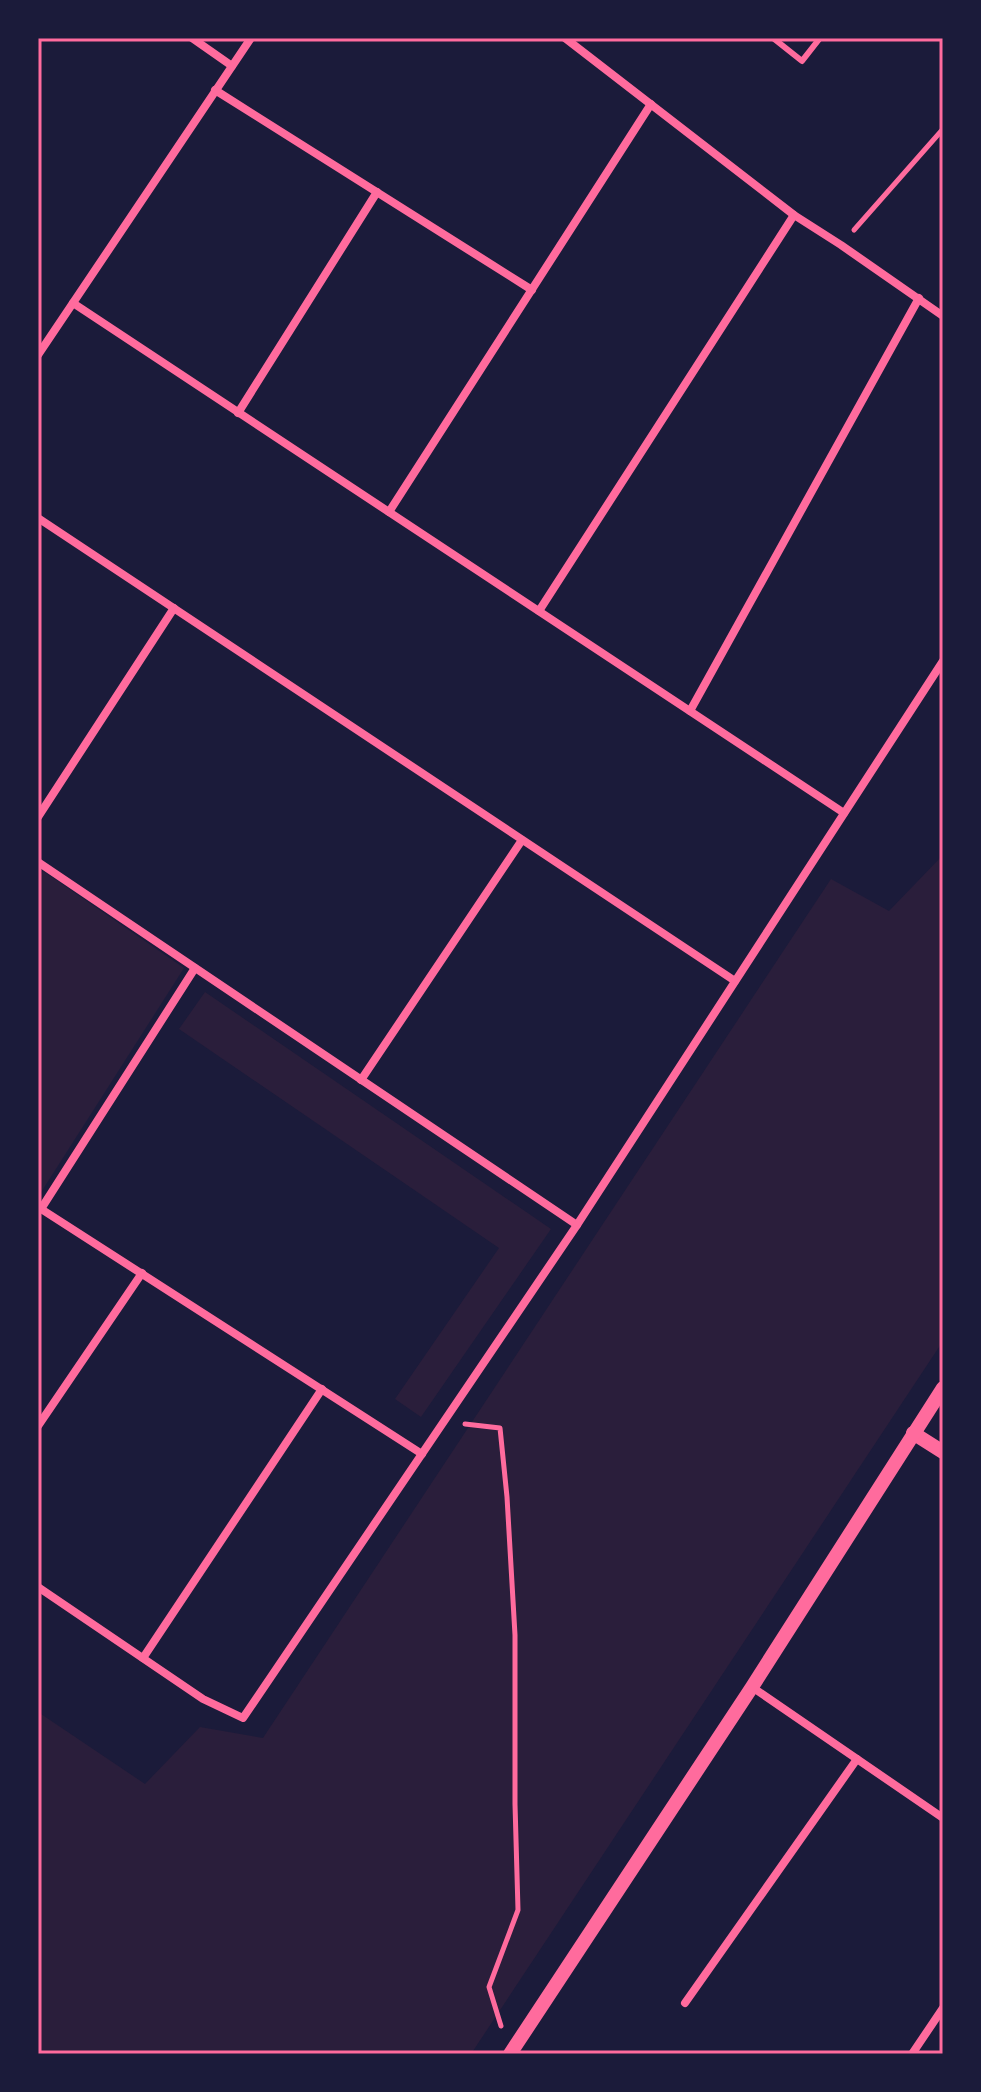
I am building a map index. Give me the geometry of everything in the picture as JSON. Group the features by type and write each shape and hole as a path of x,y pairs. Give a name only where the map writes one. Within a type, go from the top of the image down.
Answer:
{"street":[{"path":"192,38 232,66"},
{"path":"38,355 251,38"},
{"path":"565,38 794,215 943,316"},
{"path":"215,90 532,290"},
{"path":"389,512 651,104"},
{"path":"238,413 377,192"},
{"path":"539,611 794,215"},
{"path":"690,711 919,298"},
{"path":"73,303 844,813"},
{"path":"38,518 735,981"},
{"path":"38,817 174,608"},
{"path":"38,1587 203,1699 243,1718 577,1225 943,661"},
{"path":"361,1080 522,840"},
{"path":"38,863 577,1225"},
{"path":"195,968 40,1208 422,1454"},
{"path":"38,1426 142,1273"},
{"path":"510,2054 752,1687 943,1388"},
{"path":"143,1658 322,1389"},
{"path":"913,1433 943,1452"},
{"path":"752,1687 943,1818"},
{"path":"685,2003 857,1759"},
{"path":"912,2054 943,2008"}],"lane":[{"path":"773,38 802,61 820,38"}],"path":[{"path":"841,245 943,129"},
{"path":"443,1422 500,1428 507,1497 515,1635 518,1910 489,1987 501,2027"}],"shaded area":[{"path":"943,855 943,1341 471,2054 38,2054 38,1712 145,1784 200,1727 263,1738 831,879 889,911"},
{"path":"43,871 184,968 38,1197 38,879"},
{"path":"205,992 551,1229 421,1417 395,1399 499,1248 179,1029"}]}
